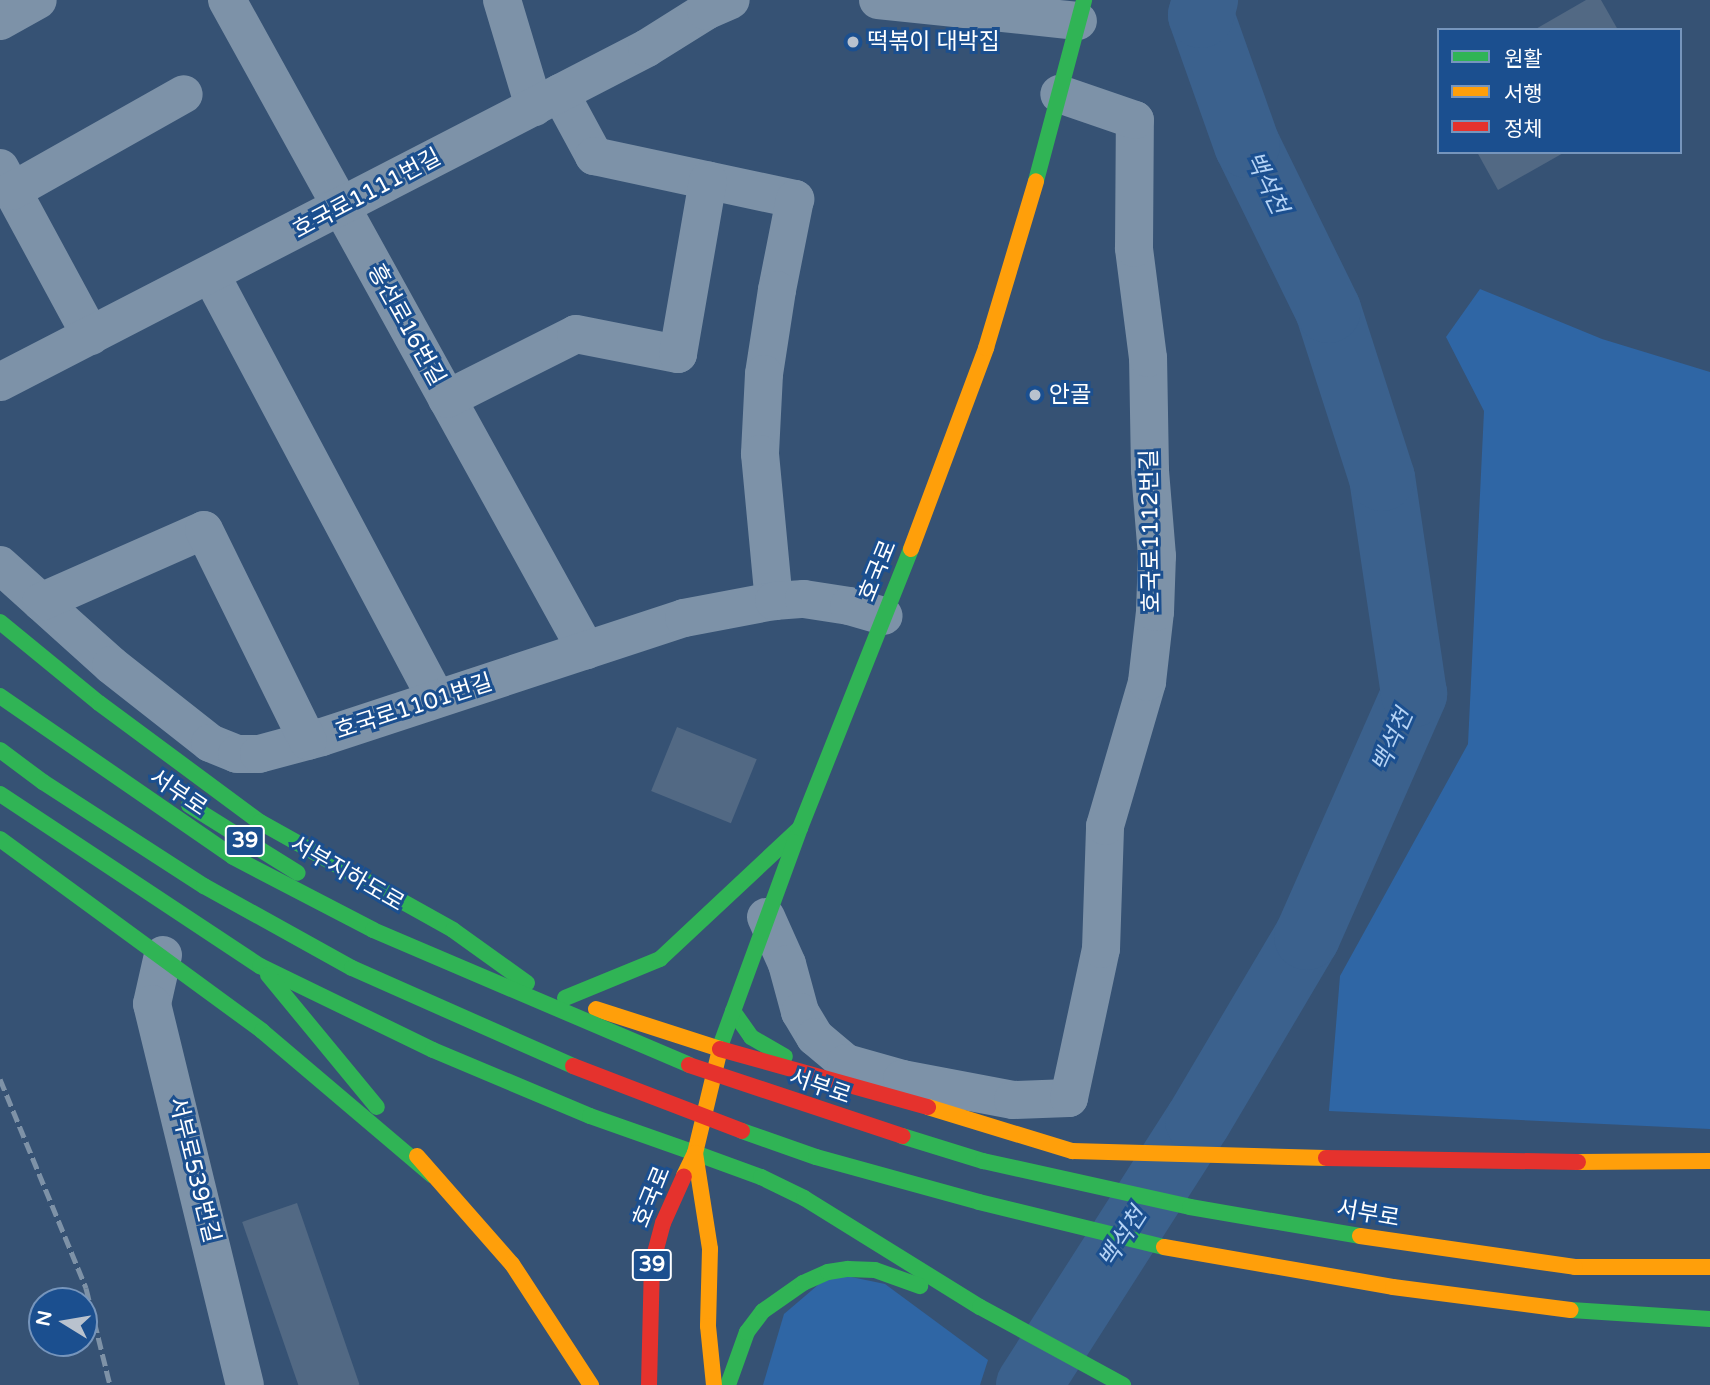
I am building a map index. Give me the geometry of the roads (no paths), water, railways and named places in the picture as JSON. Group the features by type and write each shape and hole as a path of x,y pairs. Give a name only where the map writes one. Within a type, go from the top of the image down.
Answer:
{"main road":[{"name":"호국로","path":"649,1385 652,1264 663,1223 695,1153 720,1049 766,918 939,480 986,348 1019,244 1081,10"},
{"path":"0,622 99,703 260,822 453,930 527,983"},
{"path":"4,689 96,742"},
{"name":"서부로","path":"4,689 233,857 373,930 702,1070 835,1116 983,1161 1190,1207 1407,1244 1575,1267 1710,1267"},
{"path":"0,750 43,782 204,886 352,968 587,1072 816,1157 979,1202 1173,1249 1393,1287 1571,1310 1710,1319"},
{"path":"0,794 260,966 445,1055 590,1116 761,1177 804,1198 979,1307 1123,1385"},
{"name":"서부지하도로","path":"176,796 376,921 505,981 527,983"},
{"path":"565,998 660,959 689,935 800,828"},
{"path":"0,839 262,1031 432,1175"},
{"path":"260,966 432,1175 512,1264 591,1385"},
{"name":"39","path":"527,983 720,1049"},
{"path":"733,1011 751,1037 768,1049 841,1082"},
{"path":"720,1049 841,1082 1072,1152 1343,1158 1710,1161"},
{"name":"호국로","path":"695,1153 710,1250 708,1326 714,1385"},
{"path":"728,1385 747,1332 763,1311 783,1294 828,1272 875,1270 979,1307"}],"street":[{"path":"0,21 38,0"},
{"name":"흥선로16번길","path":"227,0 586,650"},
{"path":"502,0 547,100 594,156 795,200 777,290 763,387 760,454 774,601"},
{"name":"호국로1111번길","path":"0,382 341,208 731,0"},
{"path":"878,0 1081,10"},
{"path":"92,336 6,180 184,94"},
{"name":"호국로1112번길","path":"766,918 787,964 800,1012 815,1037 846,1063 902,1079 1013,1100 1069,1098 1101,949 1105,826 1147,682 1155,612 1157,556 1150,470 1148,358 1134,248 1135,120 1059,94"},
{"path":"447,399 576,334 678,354 708,181"},
{"path":"211,275 436,699"},
{"path":"41,602 204,530 308,741"},
{"name":"호국로1101번길","path":"0,565 111,664 210,743 237,754 259,754 308,741 684,618 774,601 804,599 849,606 884,616"},
{"name":"서부로539번길","path":"163,956 152,1004 220,1271 245,1385"}],"waterway":[{"name":"백석천","path":"1029,1385 1198,1121 1307,937 1414,694 1382,478 1328,310 1247,145 1201,15 1205,0"}],"railway":[{"path":"0,1079 86,1288 110,1385"}],"place":[{"name":"떡볶이 대박집","path":"853,42"},
{"name":"안골","path":"1035,395"}]}
